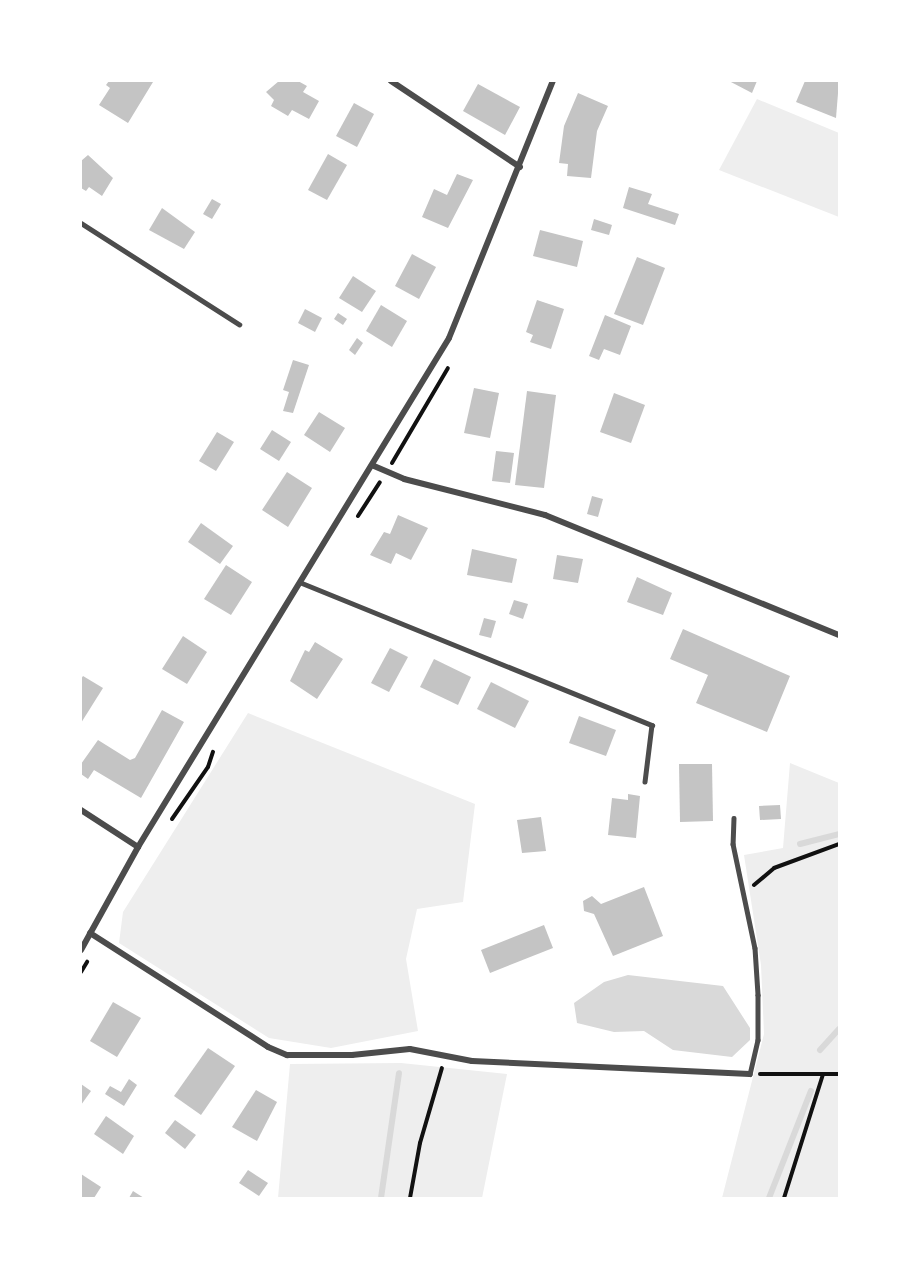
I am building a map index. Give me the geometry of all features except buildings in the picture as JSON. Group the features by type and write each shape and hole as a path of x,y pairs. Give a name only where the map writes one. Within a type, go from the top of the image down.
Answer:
{"street":[{"path":"391,81 520,167"},
{"path":"81,950 138,847 374,466 449,338 553,81"},
{"path":"374,466 404,478 545,515 839,635"},
{"path":"81,810 138,847"},
{"path":"90,933 268,1047 287,1055 352,1055 410,1049 445,1057 547,1066 750,1074"}],"lane":[{"path":"81,223 239,324"},
{"path":"302,582 652,725 645,782"},
{"path":"734,818 733,844 744,893 758,995 758,1040 750,1074"}],"path":[{"path":"744,893 774,868 839,844"},
{"path":"410,1198 420,1143 445,1057"},
{"path":"750,1074 839,1074"},
{"path":"784,1198 823,1074"}],"shaded area":[{"path":"757,99 839,133 839,217 719,170"},
{"path":"248,713 475,804 463,902 417,909 406,959 418,1031 331,1048 269,1038 119,943 123,912"},
{"path":"790,763 839,783 839,1198 722,1198 764,1034 761,965 744,855 783,848"},
{"path":"628,975 723,986 750,1028 750,1040 732,1057 673,1050 644,1031 614,1032 577,1023 574,1003 604,982"},
{"path":"401,1063 507,1074 482,1198 278,1198 290,1064"}],"waterway":[{"path":"800,844 839,834"},
{"path":"820,1050 839,1029"},
{"path":"381,1198 399,1073"},
{"path":"769,1198 811,1091"}]}
